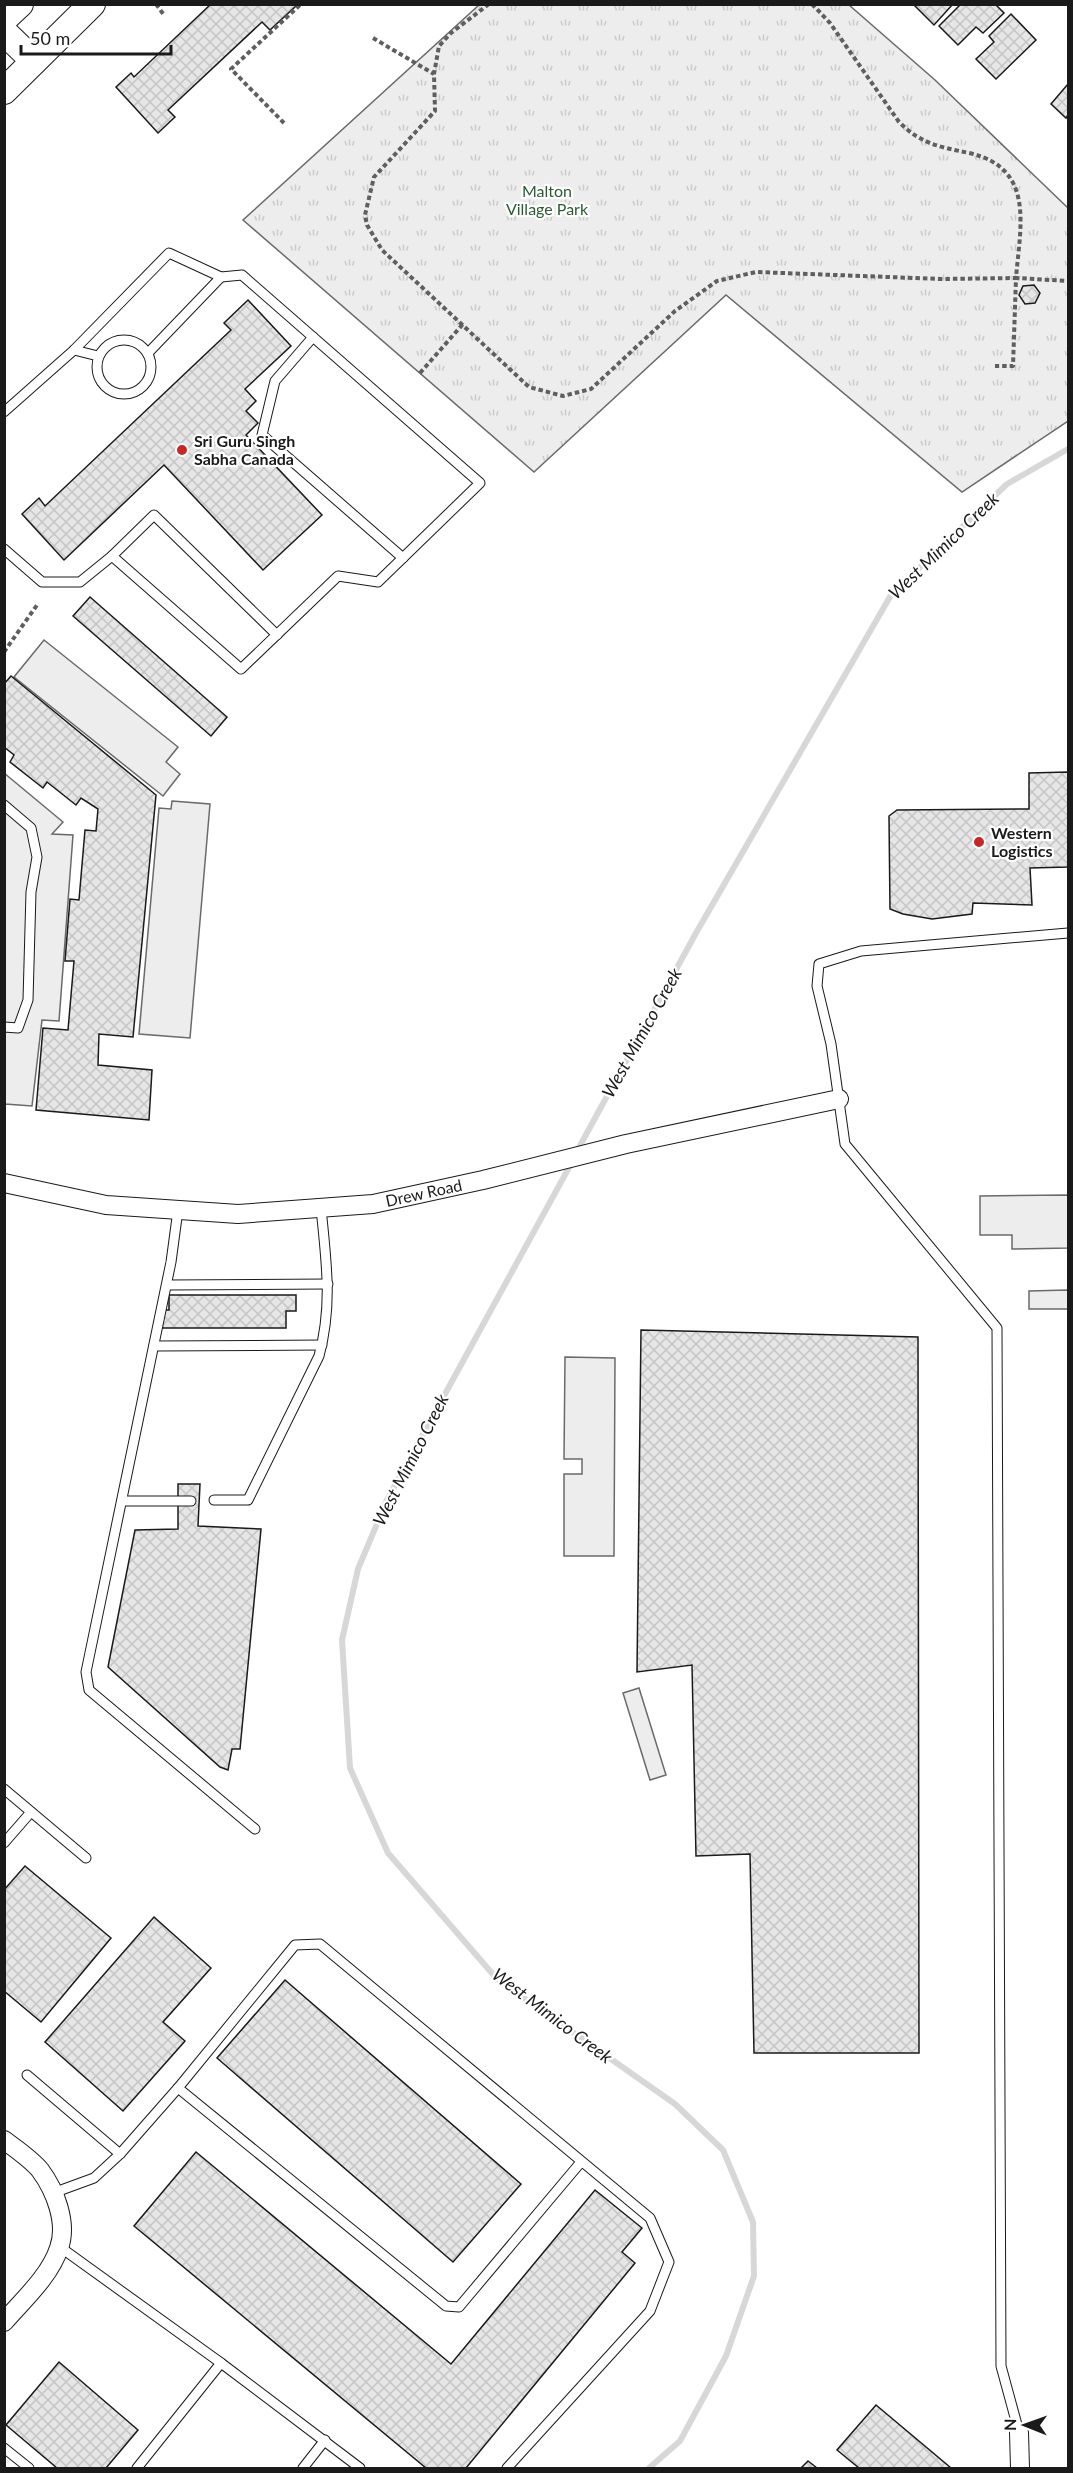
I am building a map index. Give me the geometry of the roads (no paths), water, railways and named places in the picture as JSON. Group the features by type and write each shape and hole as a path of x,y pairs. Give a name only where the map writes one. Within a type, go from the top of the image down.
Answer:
{"main road":[{"path":"4,19 20,4"},
{"path":"4,91 92,4"},
{"path":"4,32 34,62"}],"street":[{"name":"Drew Road","path":"4,1183 106,1205 238,1214 373,1204 483,1180 626,1144 839,1099"},
{"path":"4,2140 39,2169 53,2193 61,2217 60,2247 47,2270 4,2322"},
{"path":"1019,2432 1020,2469"}],"lane":[{"path":"4,412 74,350 169,253 221,277 242,275 480,483 378,582 338,576 241,669 112,556"},
{"path":"148,353 221,277"},
{"path":"313,336 275,381 262,435 403,558"},
{"path":"126,339 135,341 148,353 151,370 148,380 142,387 125,394 107,389 97,374 98,356 109,343 126,339"},
{"path":"74,350 98,356"},
{"path":"4,549 42,582 80,582 112,556 154,515 277,635"},
{"path":"4,805 31,828 37,857 32,892 28,1000 18,1028 4,1027"},
{"path":"1019,2432 1001,2366 997,1328 845,1144 831,1044 817,986 819,964 861,951 1068,933"},
{"path":"214,1500 248,1500 319,1356 326,1322 328,1284 321,1208"},
{"path":"178,1210 167,1285 86,1672 88,1690 255,1829"},
{"path":"167,1285 328,1284"},
{"path":"154,1346 322,1345"},
{"path":"122,1501 191,1501"},
{"path":"4,1789 86,1858"},
{"path":"4,1843 31,1812"},
{"path":"53,2193 94,2178 120,2154 178,2088 295,1944 320,1944 650,2218 669,2262 650,2310 507,2469"},
{"path":"27,2075 120,2154"},
{"path":"178,2088 446,2306 459,2307 581,2162"},
{"path":"60,2247 326,2440 360,2469"},
{"path":"137,2469 221,2363"},
{"path":"303,2469 326,2440"},
{"path":"4,2448 29,2469"}],"waterway":[{"name":"West Mimico Creek","path":"576,1153 696,933 891,595 1007,484 1068,449"},
{"name":"West Mimico Creek","path":"572,1162 387,1500 358,1569 342,1640 350,1768 388,1853 497,1979 675,2104 723,2150 753,2222 754,2276 726,2356 680,2441 649,2468"}],"place":[{"name":"Sri Guru Singh Sabha Canada","path":"182,450"},
{"name":"Western Logistics","path":"979,842"}],"park label":[{"name":"Malton Village Park","path":"547,200"}]}
